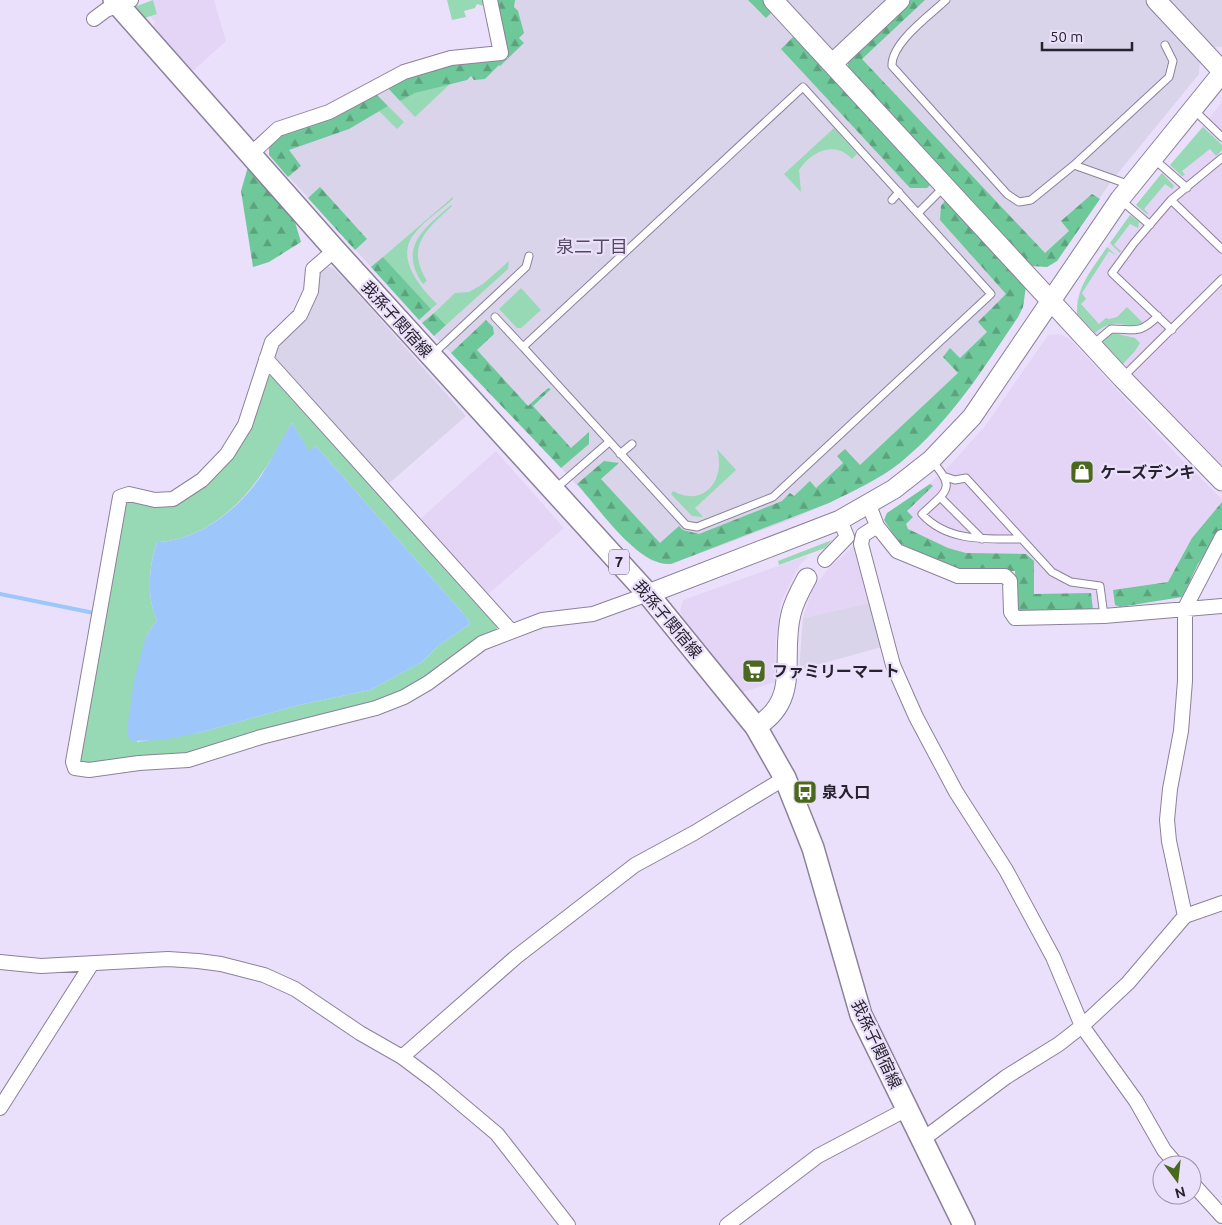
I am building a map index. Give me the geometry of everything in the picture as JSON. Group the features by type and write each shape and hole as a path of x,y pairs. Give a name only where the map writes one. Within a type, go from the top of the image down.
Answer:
{"main road":[{"name":"我孫子関宿線","path":"121,2 335,250 648,594 756,727 785,778 814,848 860,1015 964,1225"}],"street":[{"path":"251,154 278,129 329,112 404,72 451,58 501,53 490,0"},
{"path":"773,0 1122,378 1222,481"},
{"path":"335,250 313,269 311,290 300,315 272,342 245,425 226,454 202,480 173,498 163,501 129,494 124,495 119,500 73,762 75,768 89,770 139,763 188,760 261,737 376,708 404,697 482,643 542,620 593,614 648,594 840,520 894,489 931,460 972,417 1125,192 1222,72 1156,0"},
{"path":"94,19 121,2"},
{"path":"832,64 893,2"},
{"path":"266,359 511,631"},
{"path":"869,505 877,526 897,551 958,576 1006,576 1010,581 1011,612 1015,618 1104,616 1222,606"},
{"path":"825,560 847,537 840,520"},
{"path":"877,526 863,535 861,544 892,665 916,717 956,792 1006,870 1054,957 1082,1026 1136,1101 1168,1155"},
{"path":"1185,916 1169,841 1167,820 1170,789 1181,731 1186,681 1185,608 1222,537"},
{"path":"756,727 773,715 783,700 791,613 807,578"},
{"path":"402,1057 516,957 635,865 694,833 785,778"},
{"path":"922,1140 1006,1077 1059,1044 1082,1026 1128,983 1185,916 1222,903"},
{"path":"0,962 41,966 91,965 168,959 198,961 221,964 264,976 295,989 360,1034 402,1057 434,1081 497,1134 568,1225"},
{"path":"0,1108 91,965"},
{"path":"728,1225 818,1156 907,1109"},
{"path":"1202,1193 1222,1216"}],"lane":[{"path":"946,0 896,49 892,58 895,72 1012,199 1025,202 1031,200 1074,165 1169,77 1173,60 1165,45"},
{"path":"495,317 686,524 697,527 773,497 991,294 804,87 523,347"},
{"path":"1192,108 1222,137"},
{"path":"1152,157 1187,188"},
{"path":"1172,330 1112,273 1172,200 1222,158"},
{"path":"1074,165 1125,192 1150,225"},
{"path":"918,212 945,186"},
{"path":"892,200 899,192"},
{"path":"1172,200 1222,249"},
{"path":"430,356 526,267 529,256"},
{"path":"1122,378 1222,279"},
{"path":"1092,345 1111,329 1136,332 1148,327 1158,316"},
{"path":"553,490 609,442"},
{"path":"620,454 632,444"},
{"path":"931,460 946,477 955,480 966,478 1052,572 1063,578 1100,586 1104,616"},
{"path":"946,477 946,488 940,497 922,514 931,524 966,538 1021,539"},
{"path":"940,497 982,539"},
{"path":"1002,539 1009,534 1010,524"}],"shaded area":[{"path":"153,0 214,0 226,41 193,71 153,27 155,22 150,16 157,14"},
{"path":"496,0 763,0 947,198 1025,298 1018,317 973,384 935,430 900,463 854,491 795,518 671,564 652,561 636,550 511,413 433,335 269,155 406,76 456,63 508,58"},
{"path":"782,0 891,0 839,49 827,49"},
{"path":"910,0 1145,0 1200,58 1199,74 1110,183 1057,261 1047,267 1032,266 848,72"},
{"path":"1165,0 1222,0 1222,47 1209,47"},
{"path":"1222,102 1222,468 1077,314 1077,299 1081,287 1110,243 1162,173"},
{"path":"326,266 333,268 349,284 466,416 386,486 272,360 278,344 287,338 305,317 319,274"},
{"path":"1059,334 1069,338 1181,459 1222,499 1222,530 1198,564 1182,597 1093,610 1020,611 1016,605 1015,571 960,569 884,520 887,513 920,492 951,464 985,426 1048,335"},
{"path":"496,451 564,528 485,597 418,521"},
{"path":"858,542 874,602 803,618 812,590 827,570"},
{"path":"809,555 799,566 781,602 776,639 775,682 741,693 683,622 680,610 683,600"},
{"path":"874,602 885,646 799,670 803,618"}],"green space":[{"path":"153,0 157,14 145,18 134,7"},
{"path":"447,0 485,0 484,6 477,4 475,8 464,11 466,17 452,20"},
{"path":"496,0 515,0 514,7 518,11 524,33 519,38 524,43 500,66 499,65 485,79 474,80 471,76 467,80 415,93 400,101 387,87 416,74 446,66 508,58"},
{"path":"748,0 763,0 773,11 766,18"},
{"path":"910,0 925,0 862,59 1045,253 1069,231 1061,221 1092,194 1100,199 1057,261 1047,267 1032,266 848,72 848,59"},
{"path":"795,35 932,183 927,188 910,188 781,49"},
{"path":"452,82 415,117 400,101 415,93"},
{"path":"375,93 388,106 349,129 289,150 301,166 288,177 269,155 269,145 281,134"},
{"path":"388,106 404,122 397,129 379,111"},
{"path":"1203,127 1222,145 1222,150 1216,156 1210,149 1182,171 1185,175 1182,176 1170,165"},
{"path":"834,128 857,154 852,159 845,153 830,149 810,158 799,170 801,192 784,174"},
{"path":"249,163 292,212 301,242 269,262 253,267 241,191"},
{"path":"1162,173 1174,186 1172,189 1165,184 1144,209 1149,214 1147,214 1136,205"},
{"path":"320,187 367,239 355,250 308,198"},
{"path":"453,197 419,228 409,242 407,252 408,262 417,280 437,304 431,309 383,257"},
{"path":"947,198 1026,286 1023,307 1018,317 965,394 935,430 901,462 857,489 829,503 671,564 658,562 645,556 632,546 577,484 604,461 619,463 601,479 660,543 679,526 683,530 699,534 782,501 790,493 794,496 810,481 816,488 843,463 837,456 845,449 860,465 958,373 943,357 950,348 960,358 987,332 978,322 1006,294 940,220 941,206"},
{"path":"451,205 434,222 422,239 418,258 427,281 423,284 416,271 413,259 414,249 424,230"},
{"path":"1130,215 1139,222 1138,228 1130,224 1114,245 1121,251 1120,253 1110,243"},
{"path":"1107,247 1117,256 1109,251 1082,293 1086,299 1081,304 1099,324 1106,318 1117,317 1127,307 1143,323 1132,326 1110,325 1103,327 1095,333 1077,314 1078,304 1086,278"},
{"path":"383,257 431,309 419,320 371,267"},
{"path":"509,261 508,269 446,325 434,313 455,293 469,292 483,284"},
{"path":"521,288 541,310 521,328 517,328 499,309"},
{"path":"434,313 446,325 434,336 422,323"},
{"path":"486,320 493,327 494,334 477,350 528,406 548,388 551,389 533,406 571,448 589,432 589,444 561,468 451,353"},
{"path":"1113,333 1135,338 1140,343 1123,364 1102,341"},
{"path":"266,376 273,376 498,626 496,631 455,653 401,695 187,756 77,763 124,504 128,500 158,506 207,482","holes":["292,423 309,452 316,446 468,619 470,624 438,646 422,662 370,690 299,705 198,733 137,742 146,636 157,620 150,592 152,561 157,542 172,540 202,530 228,512 251,489"]},
{"path":"717,449 736,470 695,508 703,517 692,516 671,494 673,491 694,496 710,488 718,471"},
{"path":"930,484 933,486 907,511 913,517 906,524 908,529 948,548 966,553 1026,554 1034,561 1034,594 1091,593 1093,610 1043,613 1020,611 1016,605 1015,571 960,569 899,543 884,520 887,513"},
{"path":"1222,502 1222,530 1198,564 1182,597 1120,607 1115,605 1113,590 1168,582 1192,538"},
{"path":"832,540 825,548 779,565 778,561"}],"water":[{"path":"292,423 309,451 316,446 468,619 470,624 438,646 422,662 370,690 299,705 198,733 163,740 132,741 128,737 127,730 134,681 146,636 157,620 151,602 150,582 157,542 187,536 202,530 229,512 252,489"}],"waterway":[{"path":"0,594 94,613"}],"place":[{"name":"ケーズデンキ","path":"1082,472"},
{"name":"ファミリーマート","path":"754,671"},
{"name":"泉入口","path":"805,792"}],"district":[{"name":"泉二丁目","path":"592,247"}]}
